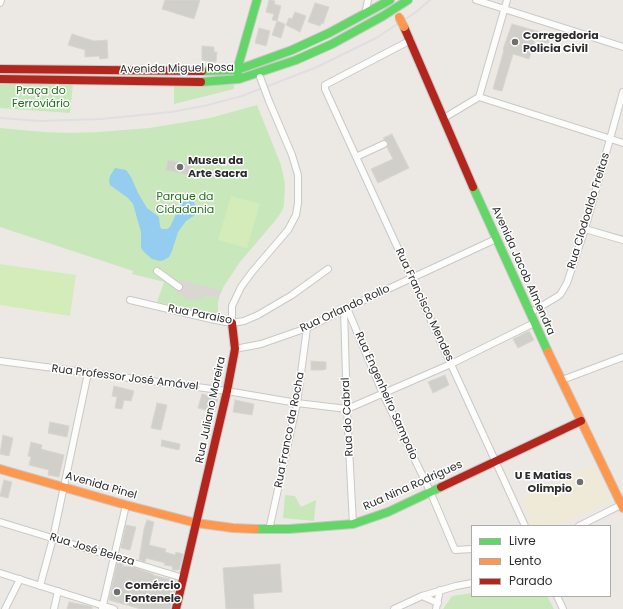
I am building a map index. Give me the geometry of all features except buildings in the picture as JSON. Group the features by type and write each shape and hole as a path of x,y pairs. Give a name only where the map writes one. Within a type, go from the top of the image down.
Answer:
{"street":[{"path":"239,79 237,70 257,0"},
{"path":"365,14 368,0"},
{"name":"Avenida Miguel Rosa","path":"0,69 166,71 237,70 292,50 329,33 390,0"},
{"name":"Avenida Jacob Almendra","path":"390,0 411,40 496,239 534,323 623,506"},
{"name":"Avenida Miguel Rosa","path":"0,79 203,82 239,79 260,75 332,44 395,9 408,0"},
{"path":"476,0 623,47"},
{"path":"444,118 479,97 507,0"},
{"name":"Rua Francisco Mendes","path":"411,40 325,84 324,86 525,525"},
{"path":"166,71 167,81"},
{"path":"203,71 203,82"},
{"name":"Rua Juliano Moreira","path":"176,609 228,391 235,349 232,306 241,287 252,272 288,230 296,215 298,205 298,175 292,155 260,75"},
{"name":"Rua Clodoaldo Freitas","path":"530,313 555,298 563,290 568,279 585,229 623,92"},
{"path":"479,97 623,143"},
{"path":"356,157 384,144"},
{"path":"585,229 623,240"},
{"name":"Rua Orlando Rollo","path":"235,349 261,344 307,328 496,239"},
{"name":"Rua Paraiso","path":"130,300 197,317 232,323 244,321 276,305 328,269"},
{"path":"160,271 179,285"},
{"name":"Rua Engenheiro Sampaio","path":"345,309 430,491 455,550 471,549"},
{"name":"Rua do Cabral","path":"345,309 347,409 353,524"},
{"path":"347,409 451,364 534,323"},
{"name":"Rua Franco da Rocha","path":"269,530 297,402 307,328"},
{"path":"562,380 623,357"},
{"name":"Rua Professor José Amável","path":"0,362 228,391 347,409"},
{"path":"40,586 53,538 88,373"},
{"name":"Rua Nina Rodrigues","path":"196,523 269,530 353,524 388,512 582,421"},
{"name":"Avenida Pinel","path":"0,469 126,505 196,523"},
{"path":"102,607 126,505"},
{"path":"582,525 623,506"},
{"name":"Rua José Beleza","path":"0,522 183,578"},
{"path":"0,573 58,591 102,607 114,609"},
{"path":"5,609 20,579"},
{"path":"394,609 422,596 440,590 471,583"},
{"path":"422,596 437,606 440,590"},
{"path":"54,609 58,591"},
{"path":"558,597 564,609"}],"shaded area":[{"path":"180,279 222,290 218,298 206,295 204,300 196,298 195,301 185,299 185,296 177,294"},
{"name":"U E Matias Olimpio","path":"594,465 611,501 560,525 533,525 521,499"}],"green space":[{"name":"Praça do Ferroviário","path":"73,83 70,113 0,108 0,84"},
{"path":"174,85 234,85 234,89 174,104"},
{"name":"Parque da Cidadania","path":"257,105 281,165 285,184 284,205 275,221 240,262 224,286 218,303 218,316 157,302 164,282 132,274 133,271 0,227 0,128 71,133 149,128 210,118"},
{"path":"231,196 260,204 247,248 218,240"},
{"path":"0,264 76,275 70,316 0,305"},
{"path":"285,495 295,496 301,507 316,500 314,521 283,518"},
{"path":"471,593 471,597 548,597 554,609 443,609 452,596"}],"water":[{"path":"115,168 126,170 147,208 159,217 160,227 162,229 167,229 170,227 181,203 188,199 193,201 197,208 195,215 186,221 178,232 169,257 164,260 160,261 152,259 141,248 141,232 133,204 128,198 110,185 110,176"}],"railway":[{"path":"0,118 40,121 101,119 171,112 204,106 242,96 317,67 376,38 416,12 430,0"}],"traffic: fast":[{"path":"238,74 237,70 257,0"},
{"path":"202,71 237,70 292,50 329,33 390,0"},
{"path":"201,82 239,79 296,60 332,44 383,16 408,0"},
{"path":"473,187 548,352"},
{"path":"255,529 289,529 353,524 388,512 441,487"}],"traffic: slow":[{"path":"399,17 404,27"},
{"path":"548,352 623,508"},
{"path":"0,469 126,505 196,523 233,528 255,529"}],"traffic: jam":[{"path":"404,27 473,187"},
{"path":"0,69 202,71"},
{"path":"0,79 201,82"},
{"path":"176,609 227,391 235,349 232,323"},
{"path":"441,487 581,421"}],"place":[{"name":"Corregedoria Policia Civil","path":"515,42"},
{"name":"Museu da Arte Sacra","path":"180,167"},
{"name":"U E Matias Olimpio","path":"580,482"},
{"name":"Comércio Fontenele","path":"117,592"}]}
